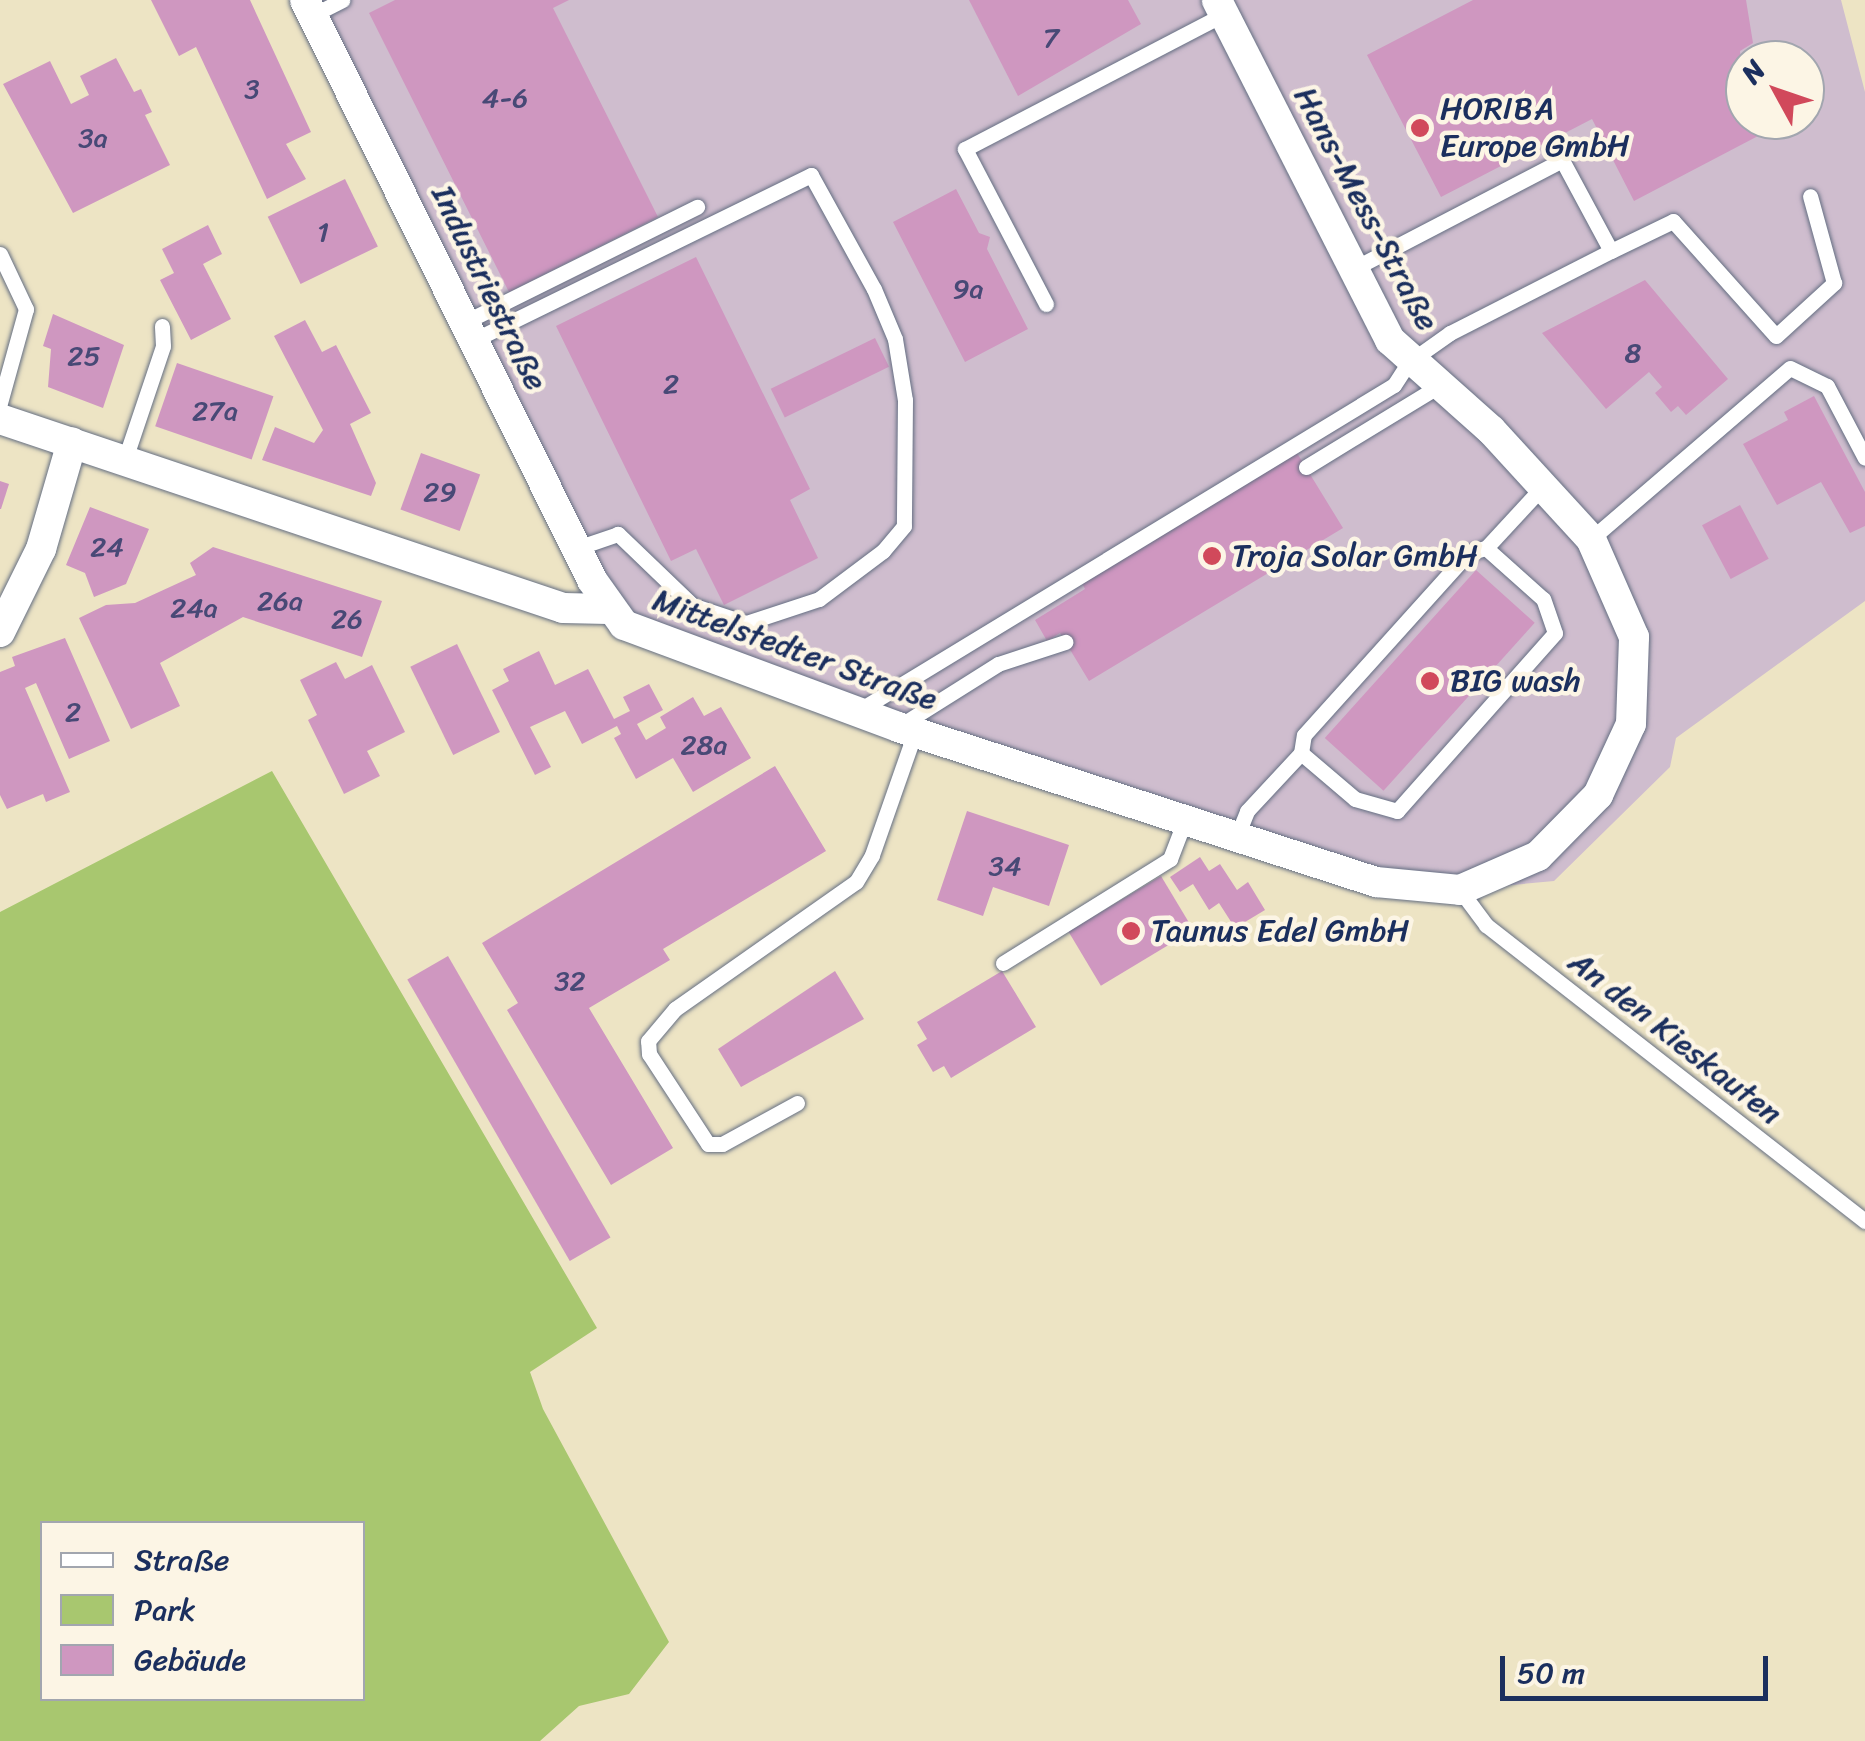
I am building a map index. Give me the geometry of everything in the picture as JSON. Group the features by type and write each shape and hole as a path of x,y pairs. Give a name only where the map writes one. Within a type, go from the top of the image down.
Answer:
{"street":[{"name":"Industriestraße","path":"309,7 608,609"},
{"name":"Hans-Mess-Straße","path":"1221,7 1352,270 1409,362 1545,484 1591,539 1634,636 1631,724 1598,795 1574,824 1538,856 1460,890"},
{"name":"Mittelstedter Straße","path":"0,419 563,608 608,609 642,636 906,730 1376,882 1460,890"},
{"path":"0,632 40,549 72,442"}],"lane":[{"path":"309,7 342,0"},
{"path":"1046,304 965,149 1221,7"},
{"path":"1352,270 1562,160 1611,251"},
{"path":"471,330 811,176 874,288 896,339 905,400 904,526 883,550 820,598 746,622 692,605 618,534 578,548"},
{"path":"856,712 1394,385 1409,362 1450,333 1673,221 1776,336 1834,283 1810,196"},
{"path":"471,330 696,206"},
{"path":"0,254 26,309 0,403"},
{"path":"124,462 163,346 162,326"},
{"path":"1591,539 1790,368 1827,386 1865,458"},
{"path":"1306,467 1437,388"},
{"path":"1237,836 1248,811 1301,753 1304,734 1468,553 1486,548 1545,484"},
{"path":"1301,753 1355,799 1397,811 1555,633 1543,599 1486,548"},
{"path":"797,1103 722,1144 708,1144 649,1054 648,1041 675,1009 856,882 872,855 906,730 998,664 1065,642"},
{"path":"1003,963 1170,859 1185,820"},
{"name":"An den Kieskauten","path":"1460,890 1486,924 1865,1221"}],"shaded area":[{"path":"305,0 1841,0 1865,92 1865,601 1676,738 1670,767 1554,881 1460,890 1408,889 624,625"}],"green space":[{"path":"272,771 597,1328 530,1372 543,1409 669,1642 629,1694 579,1706 540,1741 0,1741 0,912"}],"building":[{"path":"151,0 250,0 311,132 286,144 306,179 267,199 196,47 179,56"},
{"path":"395,0 569,0 553,8 658,217 509,292 369,13"},
{"path":"969,0 1128,0 1141,24 1018,96"},
{"path":"1473,0 1746,0 1753,40 1725,40 1725,140 1750,140 1634,201 1592,119 1441,197 1367,55"},
{"path":"116,58 134,92 141,89 152,112 145,115 170,165 73,213 3,84 50,61 71,104 89,95 80,76"},
{"path":"345,179 378,246 301,284 268,217"},
{"path":"956,189 979,233 990,237 987,249 1028,329 965,362 893,222"},
{"path":"208,225 222,254 203,264 231,319 191,340 160,280 174,273 162,249"},
{"path":"696,257 810,489 790,500 818,558 724,605 696,549 671,561 556,326"},
{"path":"1645,280 1728,379 1686,415 1678,406 1671,412 1655,393 1662,387 1649,372 1606,409 1542,333"},
{"path":"53,314 124,345 103,408 48,387 51,349 43,346"},
{"path":"305,320 322,352 336,345 371,413 350,424 376,483 371,496 262,460 275,427 314,443 323,430 274,336"},
{"path":"875,338 889,367 785,418 771,389"},
{"path":"177,363 273,396 252,460 155,426"},
{"path":"1814,396 1865,492 1865,526 1850,533 1821,482 1777,505 1743,444 1788,420 1784,412"},
{"path":"421,453 480,475 460,531 400,509"},
{"name":"Troja Solar GmbH","path":"1297,453 1343,528 1089,681 1060,633 1047,641 1035,620 1085,589 1082,583"},
{"path":"0,481 9,484 1,509 0,509"},
{"path":"1740,505 1769,559 1731,579 1702,525"},
{"path":"90,507 149,529 126,584 94,597 85,573 66,565"},
{"path":"213,547 382,601 362,657 243,617 160,663 180,706 131,729 79,618 106,605 135,603 196,575 190,563"},
{"name":"BIG wash","path":"1476,570 1535,623 1383,791 1325,738"},
{"path":"65,638 110,741 69,759 36,683 25,688 70,792 46,802 43,794 7,809 0,795 0,672 15,666 12,657"},
{"path":"457,644 500,732 453,755 410,667"},
{"path":"539,651 555,685 588,669 614,719 630,711 623,697 649,684 663,710 637,724 646,740 666,728 660,717 693,697 704,716 721,707 751,758 693,792 673,758 636,779 614,738 621,734 617,726 582,744 565,711 530,727 551,767 535,775 492,690 509,681 503,669"},
{"path":"336,662 345,679 372,665 405,732 367,751 380,776 344,794 308,720 317,715 300,680"},
{"path":"775,766 826,851 663,949 670,960 589,1008 673,1148 611,1185 507,1010 518,1003 482,943"},
{"path":"967,811 1069,845 1049,906 993,887 983,916 937,900"},
{"path":"1200,857 1209,871 1220,864 1237,890 1248,882 1265,910 1235,928 1219,903 1209,910 1193,884 1180,892 1170,877"},
{"path":"1161,876 1193,930 1101,986 1068,932"},
{"path":"448,956 610,1237 570,1261 407,980"},
{"path":"835,971 864,1019 741,1087 718,1049"},
{"path":"1002,971 1036,1027 951,1078 944,1066 933,1072 917,1045 927,1039 917,1022"}],"place":[{"name":"HORIBA Europe GmbH","path":"1420,128"},
{"name":"Troja Solar GmbH","path":"1212,556"},
{"name":"BIG wash","path":"1430,681"},
{"name":"Taunus Edel GmbH","path":"1131,931"}]}
